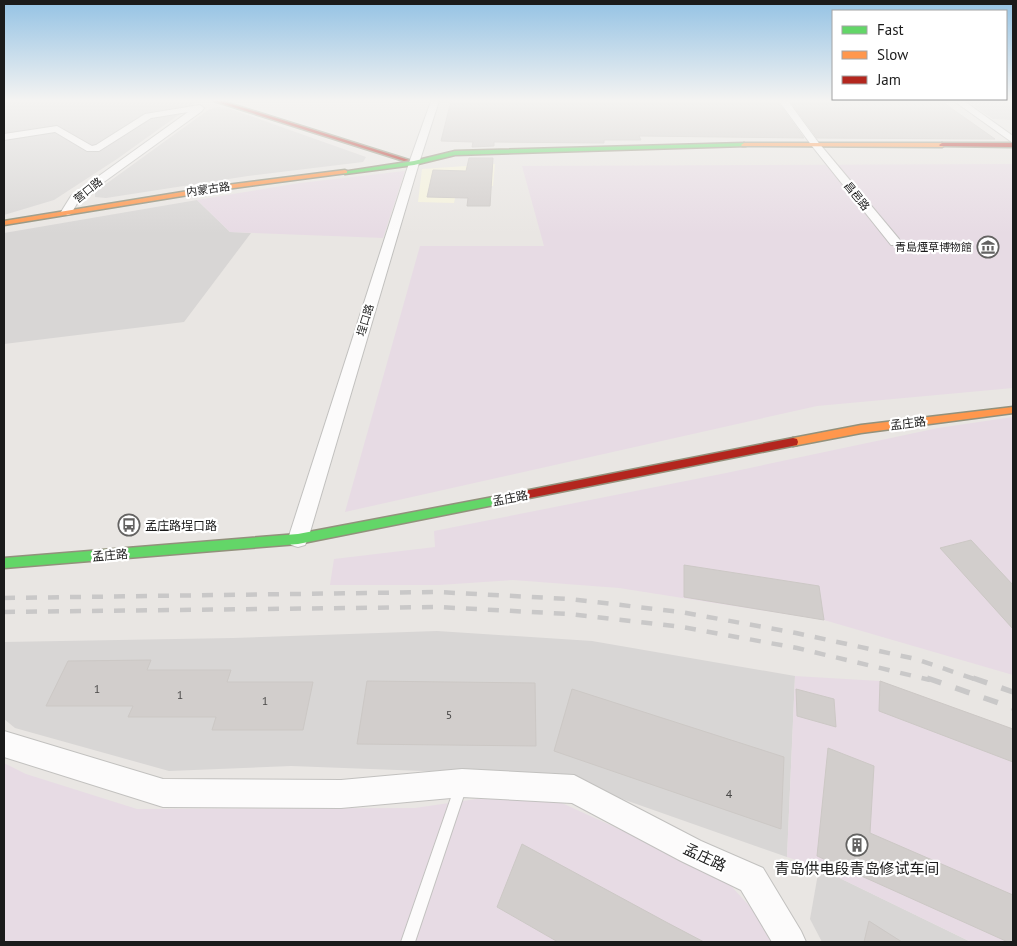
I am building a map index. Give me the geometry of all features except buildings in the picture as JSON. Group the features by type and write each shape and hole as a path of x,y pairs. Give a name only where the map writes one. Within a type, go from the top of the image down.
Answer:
{"main road":[{"path":"357,145 414,163 645,154 1013,154"},
{"path":"414,163 465,152 715,145"},
{"name":"内蒙古路","path":"4,223 219,188 414,163"},
{"name":"孟庄路","path":"4,563 298,539 860,430 1013,410"}],"street":[{"path":"84,145 90,149 102,145"},
{"name":"营口路","path":"67,212 75,198 148,145"},
{"name":"埕口路","path":"298,539 420,145"},
{"name":"昌邑路","path":"816,145 894,242"},
{"name":"孟庄路","path":"4,744 163,793 341,794 462,783 574,789 691,851 752,879 790,942"}],"lane":[{"path":"408,942 462,783"}],"shaded area":[{"path":"4,145 136,145 54,200 4,215"},
{"path":"160,145 333,145 366,157 363,162 248,176 106,198 95,197 95,193"},
{"path":"495,164 493,186 458,185 454,203 418,202 422,169"},
{"path":"1013,164 1013,388 817,406 345,512 420,246 544,246 522,166"},
{"path":"405,171 383,238 230,232 197,200 300,183"},
{"path":"197,200 230,232 251,233 184,322 4,344 4,233"},
{"path":"1013,417 1013,675 824,620 619,588 513,580 439,585 330,585 334,559 435,547 434,531 726,473 938,428"},
{"path":"437,631 592,641 795,676 787,857 557,776 291,766 169,771 15,728 4,719 4,642 233,638"},
{"path":"795,676 880,681 1013,729 1013,942 971,942 819,868 787,857"},
{"path":"4,763 26,774 137,809 415,808 490,797 553,799 722,876 753,910 776,942 4,942"},
{"path":"819,868 971,942 822,942 810,919"}],"railway":[{"path":"4,598 438,592 569,599 681,612 796,633 916,659 977,680"},
{"path":"4,612 437,607 569,614 682,627 797,648 930,680"},
{"path":"927,678 1013,708"},
{"path":"973,678 1013,692"}],"traffic: fast":[{"path":"345,172 414,163 455,153 739,145"},
{"path":"4,563 298,539 509,498"}],"traffic: slow":[{"path":"4,223 219,188 345,172"},
{"path":"793,442 861,429 1013,410"}],"traffic: jam":[{"path":"358,145 406,160"},
{"path":"509,498 793,442"}],"place":[{"name":"青島煙草博物館","path":"988,247"},
{"name":"孟庄路埕口路","path":"129,525"},
{"name":"青岛供电段青岛修试车间","path":"857,845"}]}
